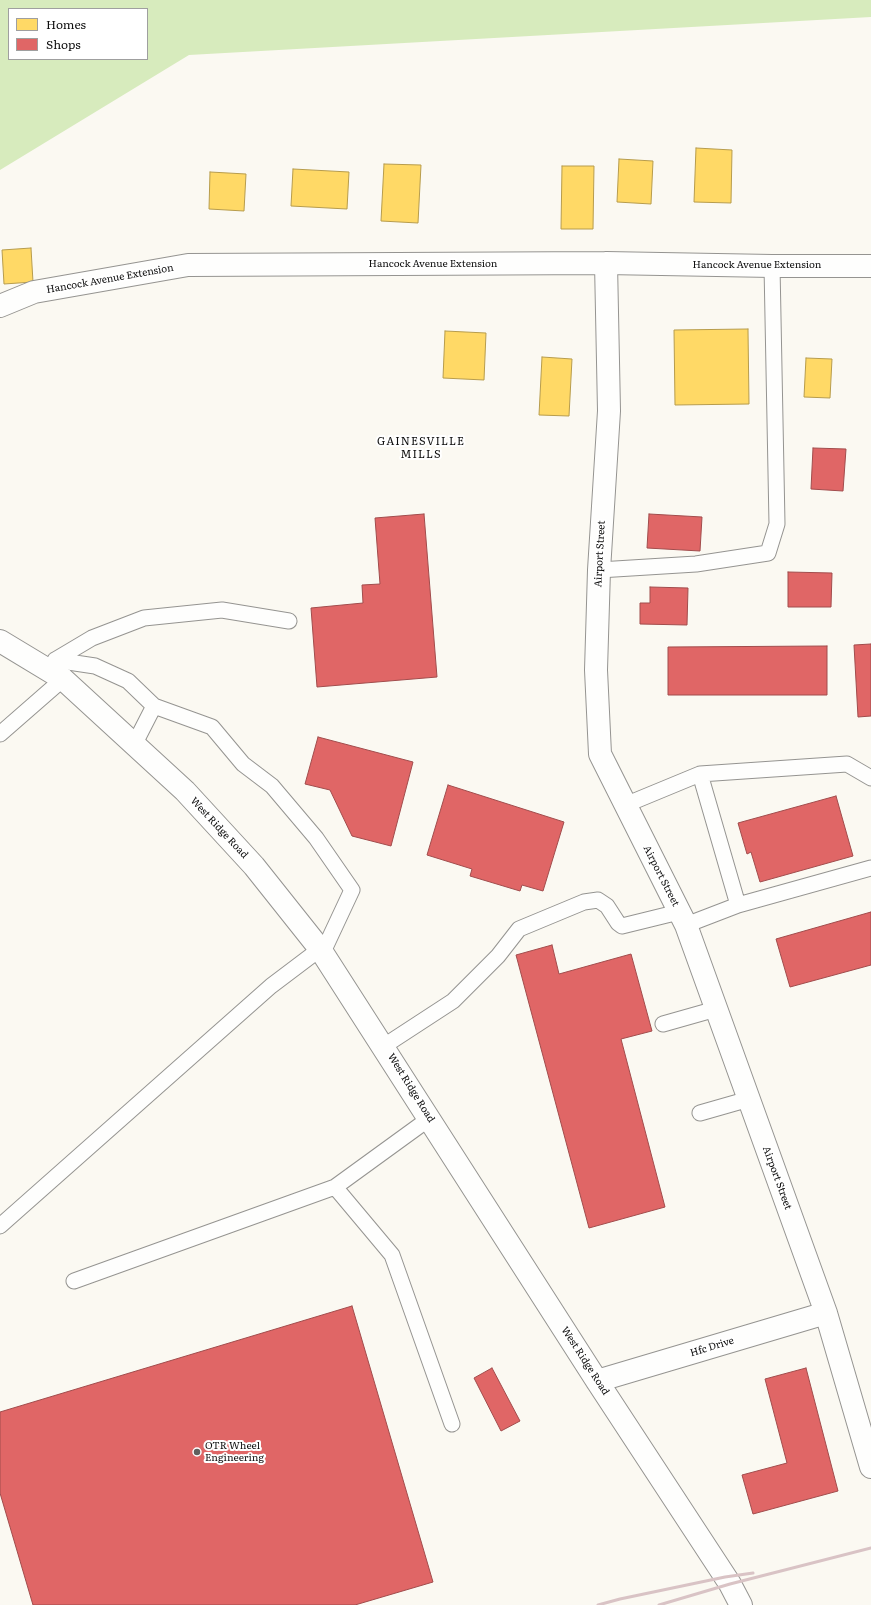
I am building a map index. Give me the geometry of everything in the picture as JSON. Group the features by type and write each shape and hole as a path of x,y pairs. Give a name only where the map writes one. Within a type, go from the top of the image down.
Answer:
{"street":[{"name":"Hancock Avenue Extension","path":"0,306 34,292 188,265 606,263 871,266"},
{"name":"Airport Street","path":"606,263 609,411 599,570 596,670 600,754 682,918 826,1313 871,1467"},
{"name":"West Ridge Road","path":"0,640 55,669 134,745 185,791 254,866 322,950 597,1381 730,1584 741,1605"},
{"name":"Hfc Drive","path":"597,1381 826,1313"}],"lane":[{"path":"599,570 696,564 768,553 778,524 772,266"},
{"path":"0,734 55,669 92,638 144,618 222,610 289,621"},
{"path":"0,1226 271,986 322,950 352,890 316,838 272,786 243,764 212,727 154,706 128,681 96,666 55,669"},
{"path":"134,745 154,706"},
{"path":"625,805 700,774 848,764 871,778"},
{"path":"700,774 738,905"},
{"path":"384,1046 453,1001 498,956 519,929 584,902 598,900 607,906 618,923 622,926 682,918 738,905 871,868"},
{"path":"663,1024 716,1009"},
{"path":"700,1113 749,1099"},
{"path":"74,1281 335,1187 430,1118"},
{"path":"335,1187 392,1254 452,1424"}],"green space":[{"path":"0,0 871,0 871,17 189,55 0,170"}],"building: Homes":[{"path":"696,148 732,150 731,203 694,202"},
{"path":"619,159 653,161 651,204 617,202"},
{"path":"384,164 421,165 418,223 381,221"},
{"path":"562,166 594,166 593,229 561,229"},
{"path":"293,169 349,172 347,209 291,206"},
{"path":"210,172 246,174 244,211 209,209"},
{"path":"31,248 33,282 4,284 2,250"},
{"path":"748,329 749,404 675,405 674,330"},
{"path":"445,331 486,333 484,380 443,378"},
{"path":"542,357 572,359 569,416 539,415"},
{"path":"806,358 832,359 830,398 804,397"}],"building: Shops":[{"path":"813,448 846,449 843,491 811,489"},
{"path":"424,514 437,677 317,687 311,608 363,603 362,585 380,584 375,518"},
{"path":"649,514 702,517 700,551 647,548"},
{"path":"788,572 832,573 831,607 788,607"},
{"path":"650,587 688,588 687,625 640,624 640,603 650,603"},
{"path":"871,644 871,716 858,717 854,645"},
{"path":"827,646 827,695 668,695 668,647"},
{"path":"318,737 413,762 391,846 352,836 330,790 305,784"},
{"path":"448,785 564,822 543,891 522,885 520,891 470,876 472,869 427,855"},
{"path":"836,796 853,856 760,882 751,852 747,854 738,823"},
{"path":"871,912 871,965 790,987 776,939"},
{"path":"552,945 559,974 631,954 652,1031 621,1039 665,1207 589,1228 516,955"},
{"name":"OTR Wheel Engineering","path":"352,1306 433,1582 355,1605 33,1605 0,1493 0,1412"},
{"path":"492,1368 520,1421 501,1431 474,1378"},
{"path":"806,1368 838,1491 753,1514 742,1475 787,1463 765,1379"}],"railway":[{"path":"659,1605 730,1584 871,1548"},
{"path":"598,1605 725,1577 753,1573"}],"place":[{"name":"OTR Wheel Engineering","path":"197,1452"}],"district":[{"name":"GAINESVILLE MILLS","path":"421,448"}]}
